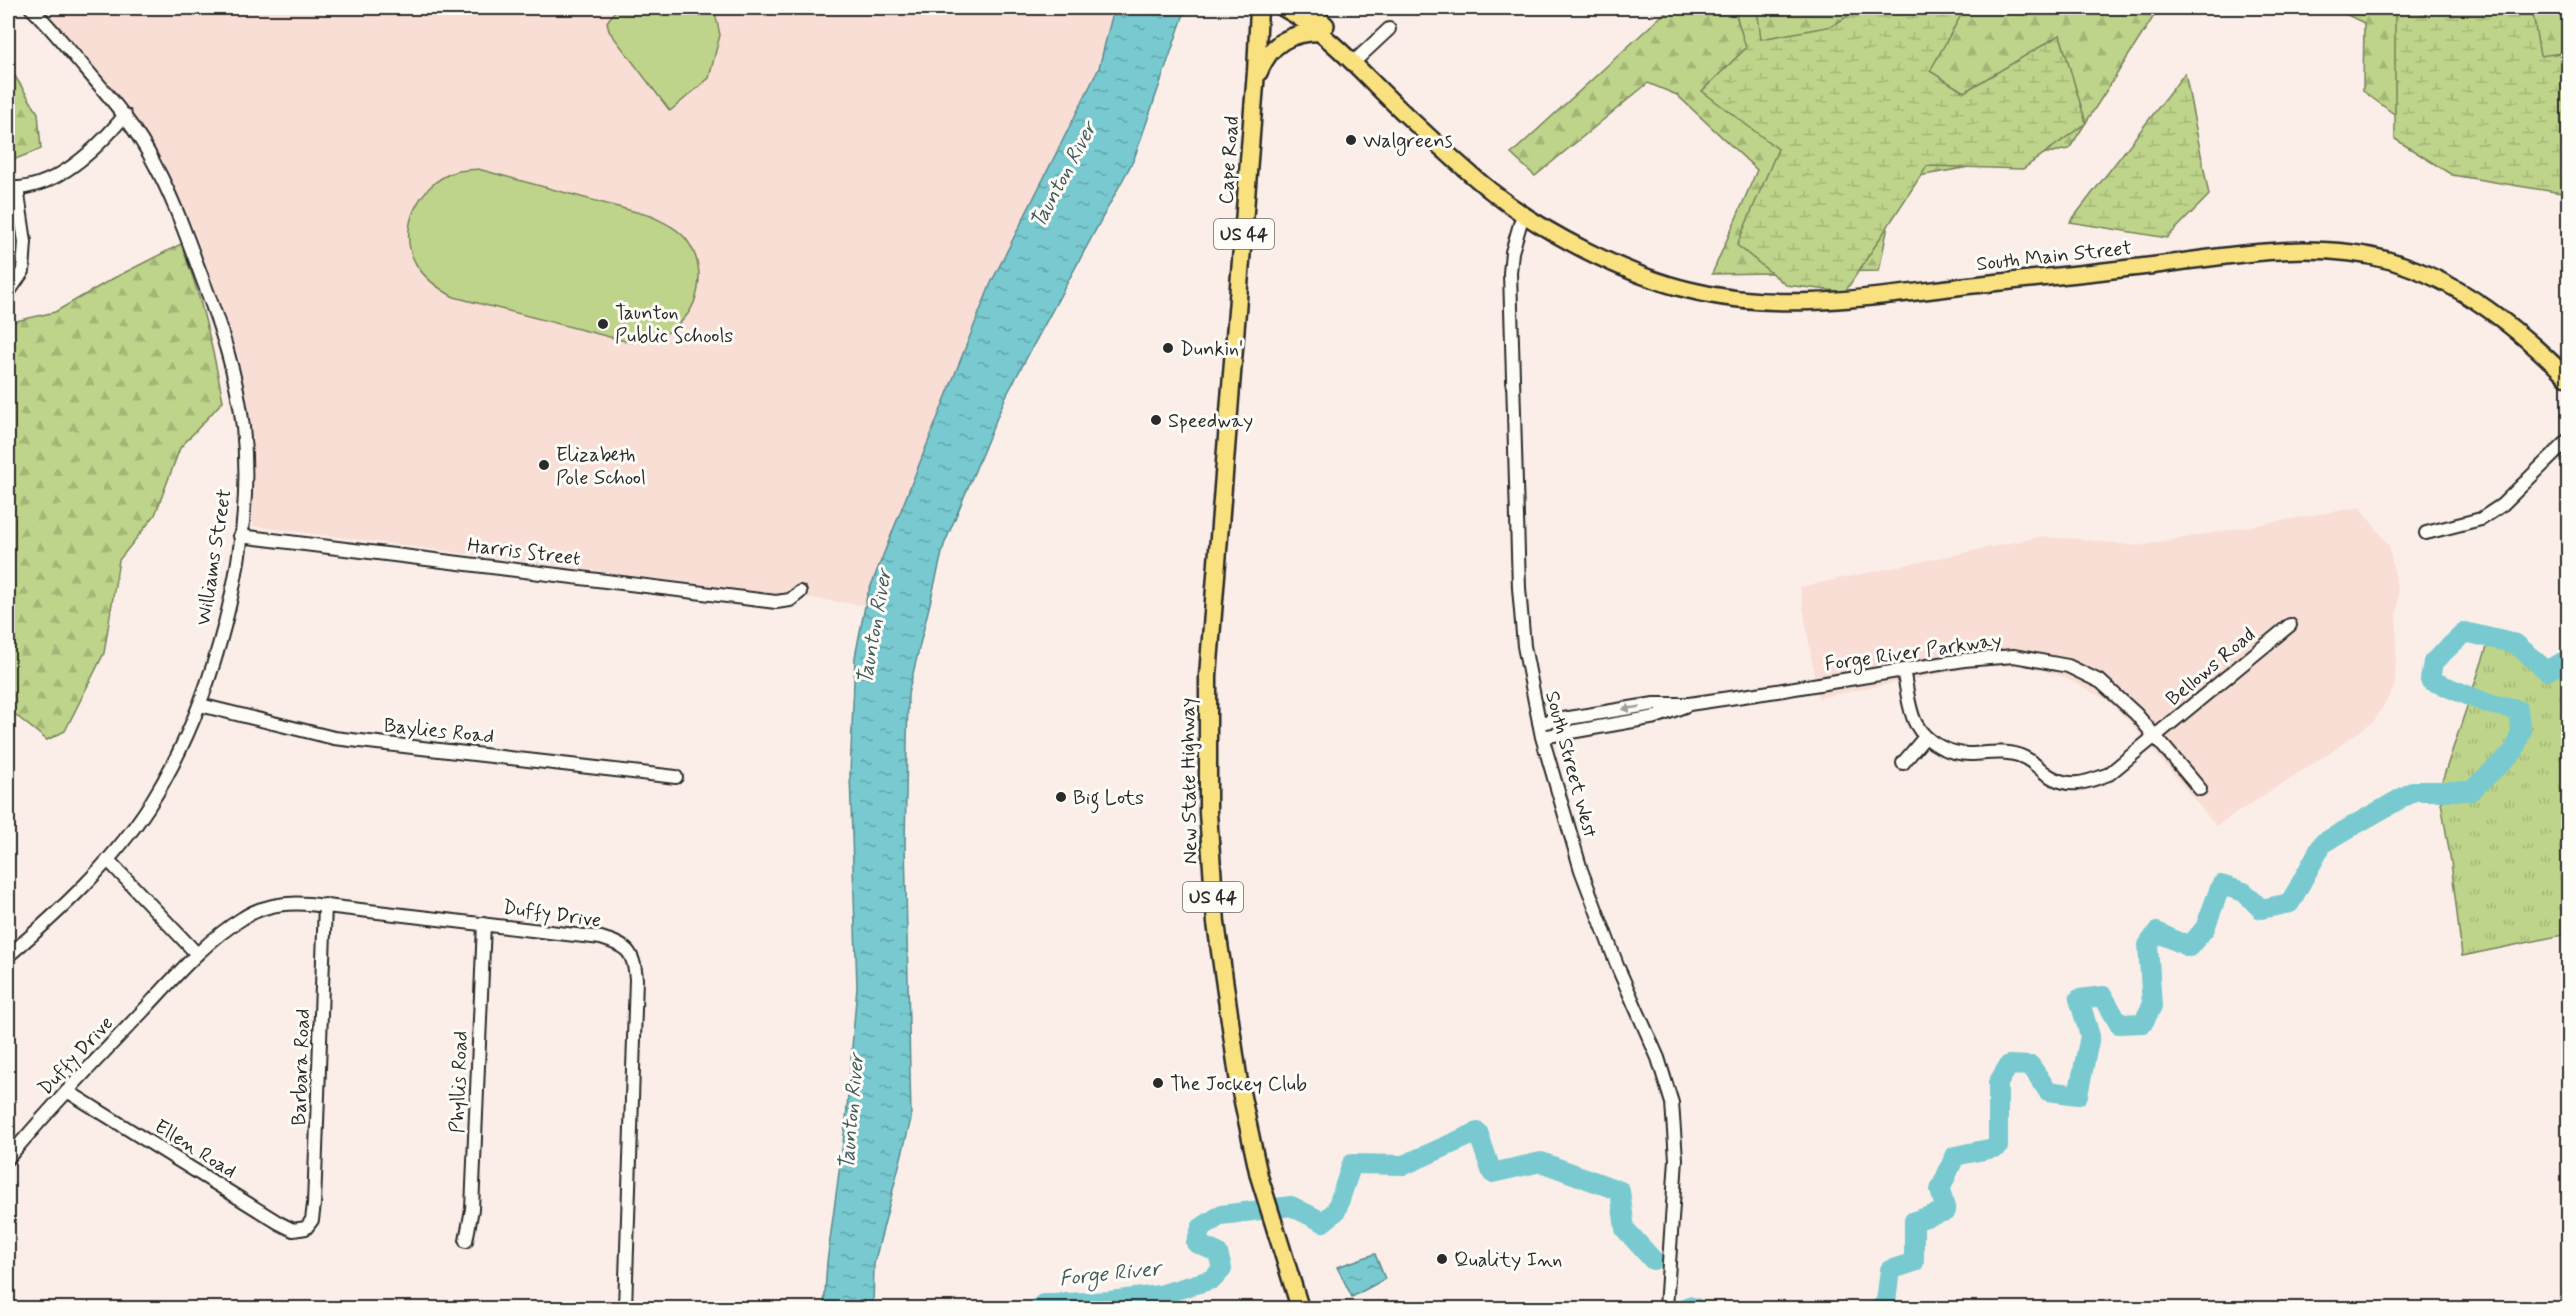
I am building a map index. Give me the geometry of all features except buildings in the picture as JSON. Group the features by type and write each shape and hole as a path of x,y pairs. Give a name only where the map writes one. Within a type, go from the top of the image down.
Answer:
{"highway":[{"name":"Cape Road","path":"1226,460 1259,8"},
{"path":"1255,87 1264,60 1277,44 1302,32 1321,32"},
{"name":"New State Highway","path":"1226,460 1208,676 1207,763 1210,852 1216,924 1229,1024 1245,1112 1273,1225 1300,1308"}],"main road":[{"path":"1283,8 1321,32 1389,98"},
{"path":"1308,8 1357,59 1389,98"},
{"name":"South Main Street","path":"1389,98 1491,191 1523,214 1588,250 1664,283 1705,294 1758,301 1841,301 2253,252 2303,250 2349,253 2391,261 2415,269 2463,292 2520,333 2568,378"}],"street":[{"name":"Williams Street","path":"8,956 108,860 160,786 201,705 220,640 240,536 245,455 233,372 210,300 180,219 156,165 125,115 31,8"},
{"path":"1357,59 1389,29"},
{"path":"8,292 23,271 25,242 12,188 50,181 106,138 125,115"},
{"name":"South Street West","path":"1523,214 1512,252 1510,273 1519,588 1524,646 1542,737 1594,906 1619,970 1655,1050 1670,1094 1675,1125 1676,1159 1666,1308"},
{"path":"2426,533 2481,519 2502,504 2568,440"},
{"name":"Harris Street","path":"240,536 776,602 790,600 800,592"},
{"name":"Bellows Road","path":"1925,737 1947,751 1964,754 2009,753 2024,757 2058,782 2072,784 2089,781 2109,774 2290,625"},
{"name":"Forge River Parkway","path":"1539,723 1654,704 1689,704 2007,656 2068,666 2091,675 2114,692 2200,789"},
{"path":"1903,670 1915,723 1925,737 1903,763"},
{"name":"Forge River Parkway","path":"1542,737 1656,717 1689,704"},
{"name":"Baylies Road","path":"201,705 327,736 676,777"},
{"path":"108,860 197,954"},
{"name":"Duffy Drive","path":"8,1158 67,1091 197,954 242,918 264,907 292,903 326,905 601,938 622,946 632,956 636,979 625,1308"},
{"name":"Barbara Road","path":"306,1228 312,1220 314,1204 326,905"},
{"name":"Phyllis Road","path":"466,1241 472,1209 484,924"},
{"name":"Ellen Road","path":"67,1091 279,1223 293,1230 306,1228"}],"shaded area":[{"name":"Taunton Public Schools","path":"37,8 1124,8 1104,71 870,606 253,526 254,469 250,415 239,358 194,230 163,161 133,113"},
{"path":"2360,507 2389,546 2398,592 2395,686 2375,720 2331,752 2216,826 2128,720 2107,700 2061,676 2027,666 1981,666 1818,698 1800,587 2039,537 2137,546"}],"green space":[{"path":"617,8 714,8 720,35 709,78 670,111 609,31 607,22"},
{"path":"1670,8 2159,8 2069,149 1897,180 1879,271 1712,274 1757,170 1677,95 1648,83 1535,176 1511,154"},
{"path":"1734,8 1757,8 1761,39 1832,26 1860,8 1965,8 1930,71 1964,92 2060,35 2086,123 2023,169 1927,166 1845,292 1786,285 1737,245 1778,149 1702,91 1746,48"},
{"path":"2333,8 2568,8 2568,178 2456,160 2363,91 2364,23"},
{"path":"2395,8 2532,8 2540,56 2568,52 2568,194 2452,175 2395,139"},
{"path":"8,65 38,113 41,149 8,162"},
{"path":"2185,73 2209,195 2167,238 2070,222"},
{"path":"478,169 651,216 674,228 689,243 695,255 699,273 698,288 688,314 669,332 644,341 629,342 454,297 438,287 416,264 410,251 410,223 414,209 431,186 442,178 458,171"},
{"path":"181,244 206,321 223,401 180,448 155,515 119,560 104,653 65,731 47,740 8,709 8,318 16,321 55,312 112,279"},
{"path":"2503,637 2516,644 2541,665 2547,665 2568,651 2568,934 2462,956 2451,862 2439,790 2489,641"}],"water":[{"name":"Taunton River","path":"1114,8 1186,8 1134,159 1006,396 944,545 908,694 905,843 911,1119 874,1264 873,1308 824,1308 827,1262 846,1120 857,987 850,774 855,657 867,596 991,283 1099,68"},
{"path":"1375,1254 1385,1279 1352,1297 1337,1267"}],"waterway":[{"name":"Forge River","path":"1880,1308 1886,1302 1890,1270 1914,1262 1914,1221 1946,1211 1940,1190 1955,1156 1998,1147 1998,1083 2009,1065 2031,1066 2048,1091 2078,1095 2090,1036 2079,999 2103,996 2119,1024 2143,1023 2152,1006 2148,945 2157,932 2189,947 2205,928 2221,885 2244,892 2261,909 2290,903 2323,843 2414,791 2471,791 2514,751 2521,732 2518,710 2489,704 2430,680 2433,662 2465,632 2516,644 2547,671 2568,659"},
{"name":"Forge River","path":"1039,1308 1043,1304 1110,1301 1159,1295 1213,1279 1222,1269 1218,1253 1196,1243 1201,1228 1221,1215 1291,1206 1323,1222 1336,1211 1352,1164 1404,1165 1478,1132 1492,1173 1541,1162 1620,1191 1625,1229 1653,1260"},
{"name":"Forge River","path":"1689,1306 1696,1308"}],"place":[{"name":"Walgreens","path":"1351,140"},
{"name":"Taunton Public Schools","path":"603,324"},
{"name":"Dunkin'","path":"1168,348"},
{"name":"Speedway","path":"1156,420"},
{"name":"Elizabeth Pole School","path":"544,465"},
{"name":"Big Lots","path":"1061,797"},
{"name":"The Jockey Club","path":"1158,1083"},
{"name":"Quality Inn","path":"1442,1259"}]}
